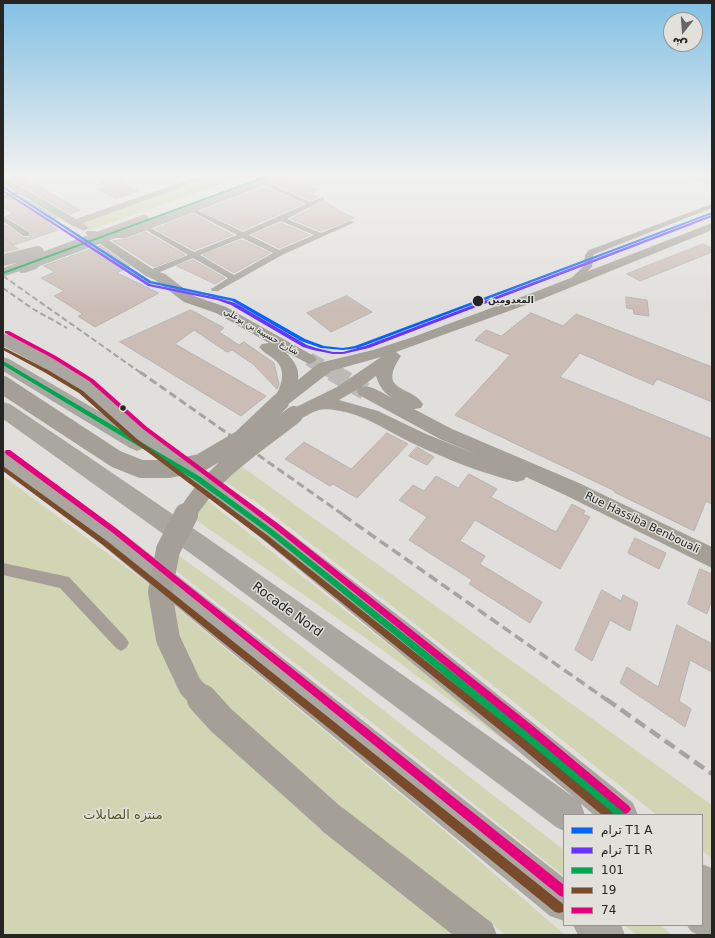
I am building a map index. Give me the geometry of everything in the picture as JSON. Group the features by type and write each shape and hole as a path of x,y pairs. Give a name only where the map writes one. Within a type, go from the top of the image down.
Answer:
{"highway":[{"path":"3,260 37,252 133,220"},
{"path":"3,273 155,220"},
{"path":"103,242 143,224 157,220"},
{"path":"3,339 50,364 86,386 140,434 343,589 525,735 620,814"},
{"path":"3,362 196,478"},
{"name":"Rocade Nord","path":"3,409 129,494 567,814"},
{"path":"3,458 110,537 563,901"},
{"path":"703,884 712,891"},
{"path":"703,916 712,922"},
{"path":"594,926 605,935"}],"main road":[{"path":"70,220 91,233"},
{"path":"74,222 80,220"},
{"path":"318,404 357,382 418,340 430,328 430,323 450,323 476,318 712,226"},
{"name":"شارع حسيبة بن بوعلي","path":"91,233 150,273 160,277 189,299 221,310 309,359"},
{"path":"189,299 278,353 287,361 292,373 287,409"},
{"path":"418,340 378,353 325,367 287,409 237,459 202,491 187,514 168,550 160,592 168,639 190,686 221,720 332,819 480,935"},
{"path":"393,356 385,369 384,377 387,384 396,393 421,408 497,445 572,489"},
{"path":"3,385 116,459 141,469 169,470 200,463 241,439 287,409 318,404 346,405 359,409 419,438 488,468 572,489"},
{"path":"365,391 446,434 572,489"},
{"name":"Rue Hassiba Benbouali","path":"572,489 712,558"}],"street":[{"path":"6,220 26,234"},
{"path":"213,220 279,253"},
{"path":"150,273 279,220"},
{"path":"283,220 320,235"},
{"path":"571,282 588,267 589,255 592,252 676,220"},
{"path":"215,290 279,253 352,222"},
{"path":"143,224 194,256 234,278"},
{"path":"3,569 64,582 121,643"}],"green space":[{"path":"119,220 90,230 80,224 83,221"},
{"path":"237,463 712,805 712,858 703,852 703,814 656,814 410,620 263,507 221,479"},
{"name":"منتزه الصابلات","path":"3,476 142,579 446,832 565,935 506,935 339,806 458,935 3,935"},
{"path":"202,496 381,639 513,740 510,745 377,646 189,515"},
{"path":"178,555 250,607 563,849 563,875 371,722 175,570"},
{"path":"625,926 661,926 672,935 637,935"}],"building":[{"path":"12,220 52,220 46,222 58,230 14,245 3,237 3,227 6,225 22,237 29,238 30,231"},
{"path":"178,220 204,220 233,235 194,250 155,229"},
{"path":"221,220 266,220 243,230"},
{"path":"293,220 350,220 321,231"},
{"path":"281,223 310,235 279,248 253,235"},
{"path":"146,232 185,255 154,267 113,241 127,239"},
{"path":"3,238 18,249 3,252"},
{"path":"242,240 270,253 234,273 203,255"},
{"path":"703,244 712,248 712,252 640,281 627,274"},
{"path":"101,246 130,266 117,273 159,293 95,327 78,316 83,314 54,296 64,291 41,278 55,272 44,266"},
{"path":"193,260 225,278 215,284 177,266"},
{"path":"347,296 372,312 331,332 307,313"},
{"path":"626,297 647,300 649,316 634,314 633,309 627,308"},
{"path":"191,310 224,328 219,332 239,345 244,342 274,363 279,384 277,389 253,364 232,350 227,352 194,330 175,344 266,396 241,416 120,342"},
{"path":"531,313 563,326 576,314 712,367 712,402 657,379 653,385 580,353 560,377 712,439 712,504 706,501 694,531 614,492 615,491 455,415 510,355 475,340 486,330 501,336"},
{"path":"387,433 408,444 357,498 333,484 330,486 285,459 304,442 351,469"},
{"path":"417,447 434,457 427,465 409,456"},
{"path":"469,474 497,489 491,497 556,532 572,504 585,511 583,514 590,517 560,569 475,520 460,541 485,556 480,564 542,602 530,623 469,584 472,580 409,540 427,517 399,500 413,485 424,491 436,476 458,488"},
{"path":"635,538 666,553 659,569 628,553"},
{"path":"700,569 712,574 712,599 707,614 688,604"},
{"path":"602,590 621,601 623,595 638,603 630,631 610,620 592,661 575,650"},
{"path":"677,625 712,644 712,672 690,660 679,701 691,709 685,727 620,683 627,667 658,687"}],"tunnel":[{"path":"309,359 334,373"},
{"path":"332,372 365,391"}],"railway":[{"path":"3,276 141,373"},
{"path":"3,288 33,309 67,328"},
{"path":"140,372 345,516"},
{"path":"343,515 607,700"},
{"path":"606,699 712,774"}],"transit line":[{"path":"48,220 149,285 218,299 233,304 305,346 333,353 343,353 367,347 702,220"},
{"path":"54,220 150,282 233,300 303,340 323,347 343,349 356,347 694,220"},
{"name":"101","path":"3,273 149,220"},
{"name":"74","path":"7,332 54,357 91,380 145,428 275,525 530,729 626,809"},
{"name":"19","path":"3,348 81,392 135,440 265,537 520,741 608,814"},
{"name":"101","path":"3,363 197,478 270,531 525,735 620,814"},
{"name":"74","path":"8,452 115,531 563,891"},
{"name":"19","path":"3,468 105,543 559,908"}],"place":[{"name":"المعدومين","path":"478,301"}]}
